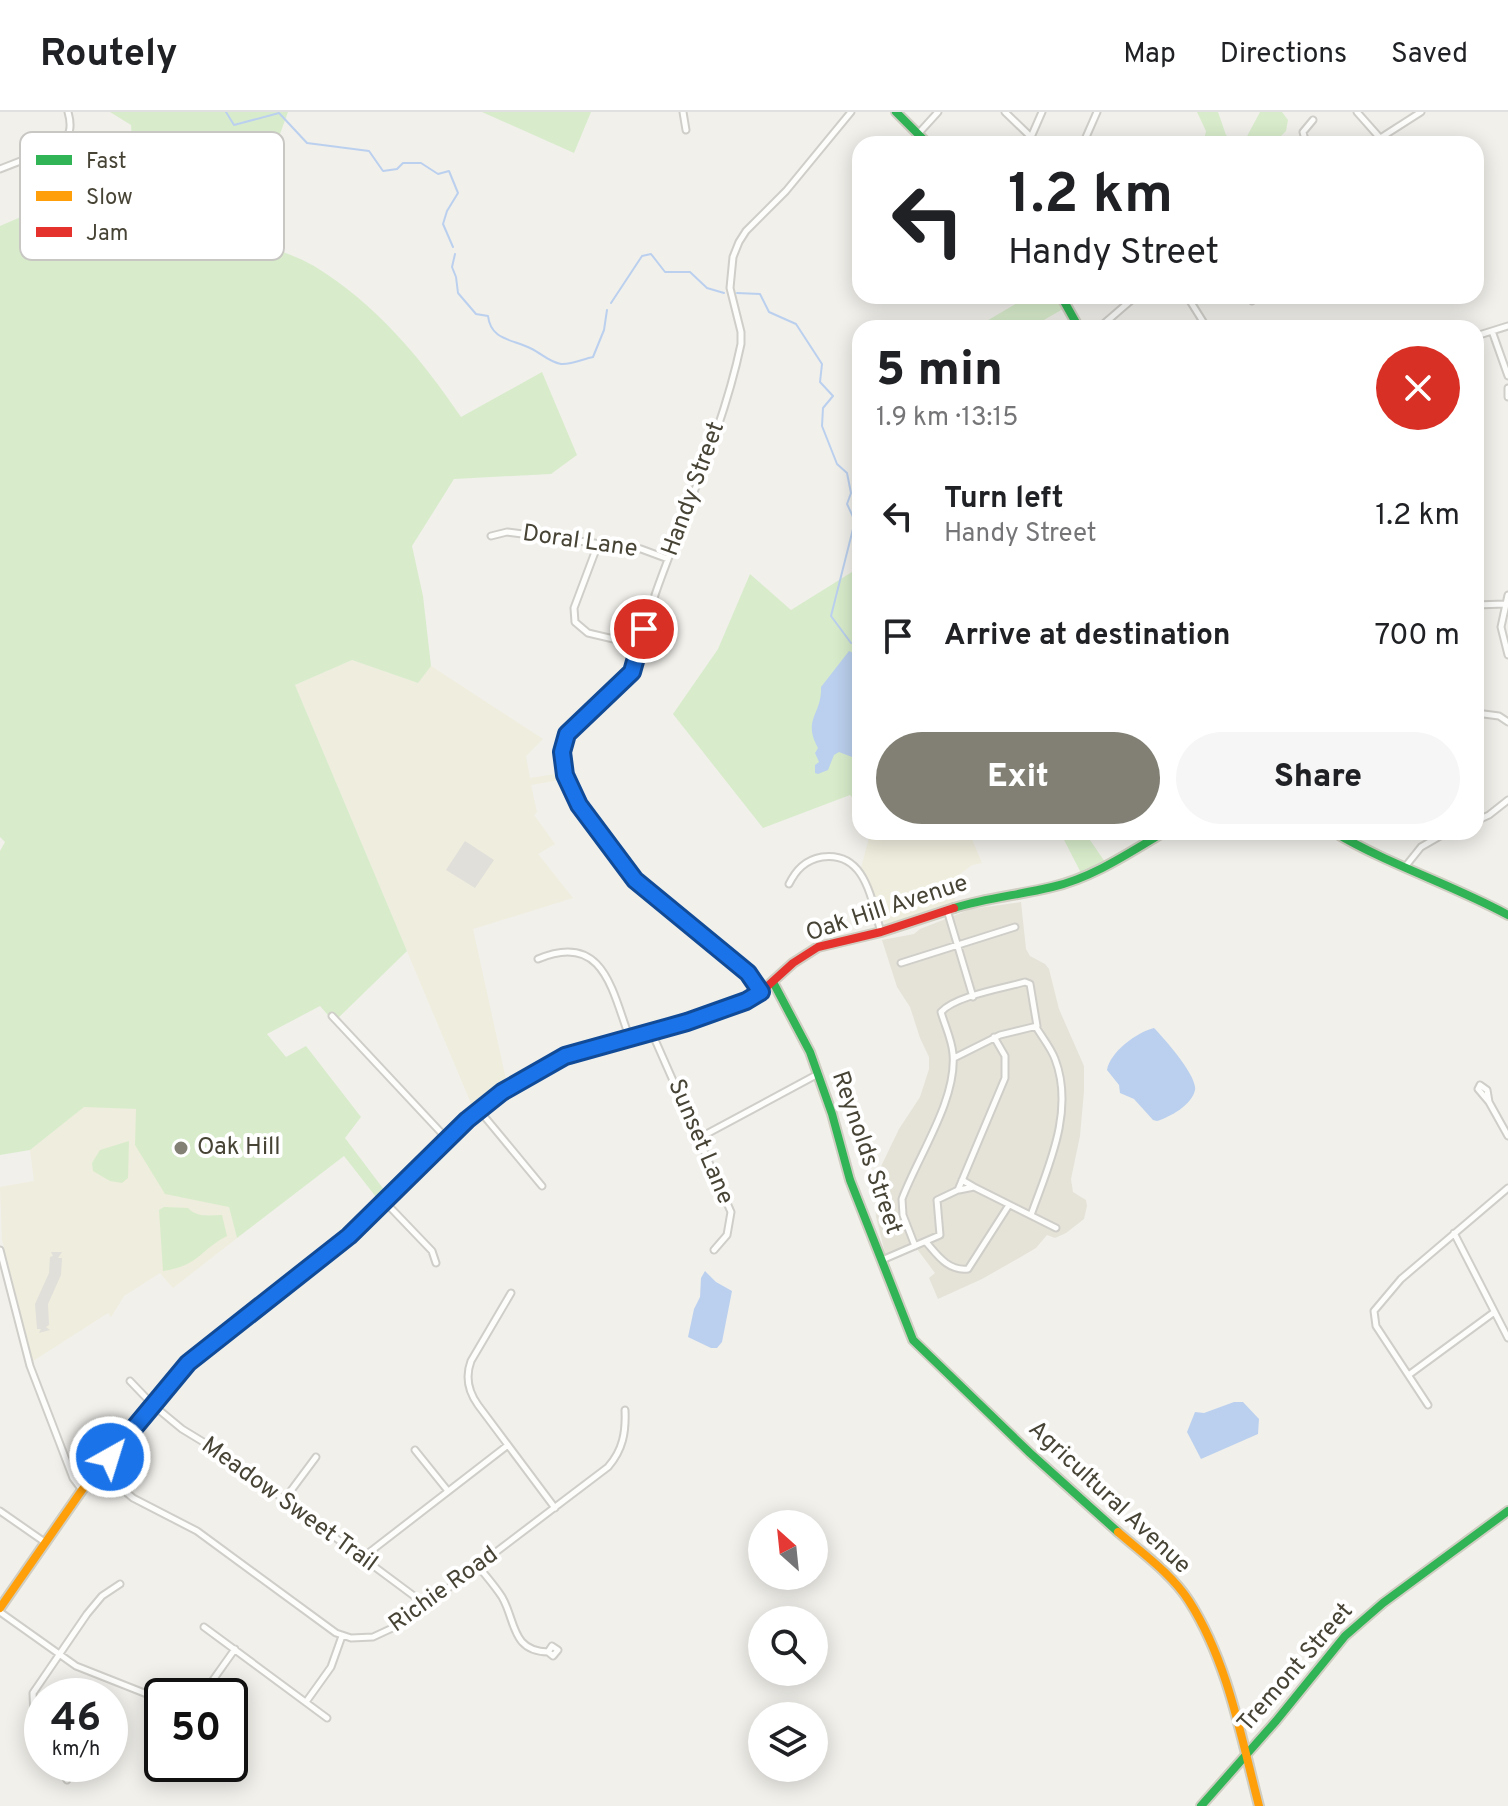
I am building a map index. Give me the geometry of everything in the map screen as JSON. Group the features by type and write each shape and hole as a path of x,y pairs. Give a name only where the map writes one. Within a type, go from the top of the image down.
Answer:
{"main road":[{"path":"896,112 918,134"},
{"name":"Oak Hill Avenue","path":"0,1610 82,1490 176,1375 198,1354 337,1246 386,1203 479,1110 502,1092 565,1056 652,1033 734,1006 761,992 793,963 818,947 881,932 979,900 1071,881 1122,858 1151,840"},
{"path":"1348,840 1369,852 1458,888 1508,915"},
{"name":"Reynolds Street","path":"773,982 818,1074 850,1180 913,1340"},
{"name":"Agricultural Avenue","path":"913,1340 1030,1453 1167,1575 1189,1600 1223,1671 1259,1806"},
{"name":"Tremont Street","path":"1201,1806 1324,1659 1357,1625 1508,1511"}],"street":[{"path":"68,112 69,132"},
{"path":"683,112 686,130"},
{"name":"Handy Street","path":"761,992 748,973 635,880 589,820 568,783 562,752 567,734 632,672 668,559 699,481 738,357 741,332 730,288 733,257 739,242 851,112"},
{"path":"918,134 938,112"},
{"path":"1005,112 1030,136"},
{"path":"1031,136 1042,112"},
{"path":"1086,136 1097,112"},
{"path":"1357,112 1378,136"},
{"path":"1383,136 1421,112"},
{"path":"1304,136 1303,132 1313,120"},
{"path":"0,169 20,161"},
{"path":"1108,320 1127,304"},
{"path":"1484,334 1508,326"},
{"path":"1492,331 1508,376"},
{"path":"1508,388 1508,397"},
{"name":"Doral Lane","path":"491,536 507,532 641,549 668,559"},
{"path":"598,544 574,608 575,622 588,633 639,645"},
{"path":"1508,595 1502,635 1508,655"},
{"path":"1484,605 1505,604"},
{"path":"1484,714 1499,716 1508,722"},
{"path":"1484,817 1508,800"},
{"path":"1405,867 1421,847 1433,840"},
{"path":"789,884 795,872 813,859 831,857 852,863 865,880 881,932"},
{"path":"947,909 973,997"},
{"path":"901,963 1015,927"},
{"path":"538,959 565,950 584,954 595,962 603,971 630,1039"},
{"path":"915,1246 903,1215 902,1199 948,1095 954,1058 941,1012 973,997 1025,982 1030,984 1038,1023 1036,1027 1053,1055 1059,1078 1060,1125 1031,1215"},
{"path":"332,1016 448,1140"},
{"path":"954,1058 994,1037 1036,1027"},
{"name":"Sunset Lane","path":"652,1033 731,1212 727,1235 714,1250"},
{"path":"958,1190 1005,1078 1005,1056 994,1037"},
{"path":"699,1138 818,1074"},
{"path":"1489,1102 1508,1136"},
{"path":"479,1110 542,1186"},
{"path":"962,1180 1056,1228"},
{"path":"882,1260 940,1235 937,1200 958,1190 974,1187"},
{"path":"1428,1405 1376,1326 1373,1313 1401,1279 1508,1188"},
{"path":"386,1203 432,1251 436,1263"},
{"path":"926,1242 949,1266 957,1270 968,1269 1009,1205"},
{"path":"1454,1233 1508,1338"},
{"path":"0,1250 38,1390 73,1478 82,1490"},
{"path":"0,1296 11,1293"},
{"path":"511,1293 471,1361 467,1375 474,1399 555,1508"},
{"path":"1410,1374 1493,1313"},
{"name":"Meadow Sweet Trail","path":"130,1381 182,1429 215,1449 426,1605"},
{"name":"Richie Road","path":"342,1636 380,1636 394,1629 555,1508 614,1460 624,1438 625,1410"},
{"path":"362,1558 508,1445"},
{"path":"415,1450 448,1491"},
{"path":"284,1500 316,1457"},
{"path":"100,1470 133,1498 184,1523 323,1626 342,1636 331,1667 306,1702"},
{"path":"0,1511 46,1543"},
{"path":"478,1566 503,1600 519,1638 532,1649 548,1652"},
{"path":"43,1678 96,1602 120,1584"},
{"path":"0,1610 76,1666 144,1693"},
{"path":"204,1627 327,1718"},
{"path":"214,1678 235,1649"}],"shaded area":[{"path":"352,660 418,683 431,666 543,739 526,756 530,778 562,773 564,779 531,785 537,812 534,815 555,844 538,854 573,898 473,929 507,1084 473,1108 295,685"},
{"path":"868,840 972,840 982,863 972,865 951,881 955,901 888,925 884,923 861,868"},
{"path":"465,841 494,860 475,888 446,870"},
{"path":"1021,902 1026,949 1030,956 1049,969 1059,1009 1084,1066 1080,1136 1071,1179 1073,1192 1086,1200 1087,1206 1084,1219 1066,1233 1055,1238 1047,1235 1036,1248 1019,1258 938,1299 929,1278 935,1273 917,1249 887,1261 876,1217 873,1183 899,1129 920,1097 929,1069 929,1057 910,1007 897,987 882,940 914,934 971,909"},
{"path":"84,1106 136,1109 229,1207 237,1238 173,1288 160,1273 124,1296 111,1317 108,1313 33,1361 2,1240 0,1187 34,1181 30,1150"},
{"path":"51,1252 62,1252 58,1258 62,1258 61,1275 48,1304 49,1325 46,1327 50,1330 39,1333 41,1329 37,1329 35,1304 49,1273"}],"green space":[{"path":"110,112 288,112 281,132 131,132 131,125"},
{"path":"482,112 591,112 574,153"},
{"path":"1197,112 1218,112 1227,136 1205,136 1206,131"},
{"path":"1260,112 1282,112 1288,120 1286,131 1281,136 1247,136"},
{"path":"20,217 20,260 284,260 285,253 314,266 377,315 413,353 461,417 542,372 577,455 551,474 454,479 412,546 423,596 431,666 418,683 352,660 295,685 407,951 334,1022 320,1006 267,1034 286,1057 306,1046 361,1117 345,1138 388,1195 380,1202 344,1156 237,1238 229,1207 165,1194 135,1145 136,1109 84,1107 30,1150 0,1155 0,851 5,842 0,837 0,226"},
{"path":"1015,304 1060,304 1063,309 1044,320 988,320"},
{"path":"852,572 852,797 850,795 763,828 673,714 718,649 750,574 791,610"},
{"path":"1064,840 1090,840 1105,862 1081,873"},
{"path":"129,1141 128,1178 122,1183 110,1181 93,1171 92,1163 100,1150"},
{"path":"164,1207 188,1208 204,1215 222,1215 227,1236 185,1265 163,1271 159,1210"}],"water":[{"path":"849,651 852,652 852,757 839,752 834,755 828,770 818,774 815,773 815,765 819,762 815,753 818,748 812,723 821,687"},
{"path":"1154,1028 1186,1067 1195,1084 1193,1095 1185,1105 1157,1121 1134,1099 1120,1093 1119,1085 1107,1070 1113,1056 1125,1044"},
{"path":"705,1271 732,1291 722,1342 717,1348 688,1337"},
{"path":"1234,1402 1243,1402 1259,1419 1258,1434 1201,1459 1187,1432 1195,1412 1204,1413"}],"waterway":[{"path":"226,112 234,125 279,113 307,143 369,151 383,171 397,169 403,163 421,163 438,174 449,171 458,193 443,224 453,247"},
{"path":"455,254 452,267 458,293 476,314 488,316 498,335 557,363 569,364 593,357 604,330 607,310"},
{"path":"611,303 642,256 651,254 665,272 690,272 707,288 724,293"},
{"path":"737,293 760,294 769,312 796,324 822,364 820,382 833,396 823,408 822,426 837,464 847,473 851,493 847,504 852,515"},
{"path":"851,643 831,616 852,533"}],"traffic: fast":[{"path":"896,112 920,136"},
{"path":"1066,304 1074,320"},
{"path":"954,908 1067,883 1110,864 1150,840"},
{"path":"1349,840 1508,915"},
{"path":"773,982 810,1052 832,1114 850,1180 913,1340 1030,1453 1118,1532"},
{"path":"177,1376 188,1363 349,1236 467,1120 502,1092 565,1056 629,1039"},
{"path":"1201,1806 1345,1636 1383,1603 1508,1511"}],"traffic: slow":[{"path":"0,1608 82,1490 177,1376"},
{"path":"1118,1532 1174,1582 1202,1624 1224,1674 1259,1806"}],"traffic: jam":[{"path":"629,1039 746,1001 818,947 881,932 954,908"}],"place":[{"name":"Oak Hill","path":"181,1148"}],"route":[{"path":"110,1457 188,1363 367,1221 467,1120 502,1092 565,1056 687,1022 746,1001 761,992 748,973 635,880 579,805 565,775 562,752 567,734 632,672 644,629"}]}
